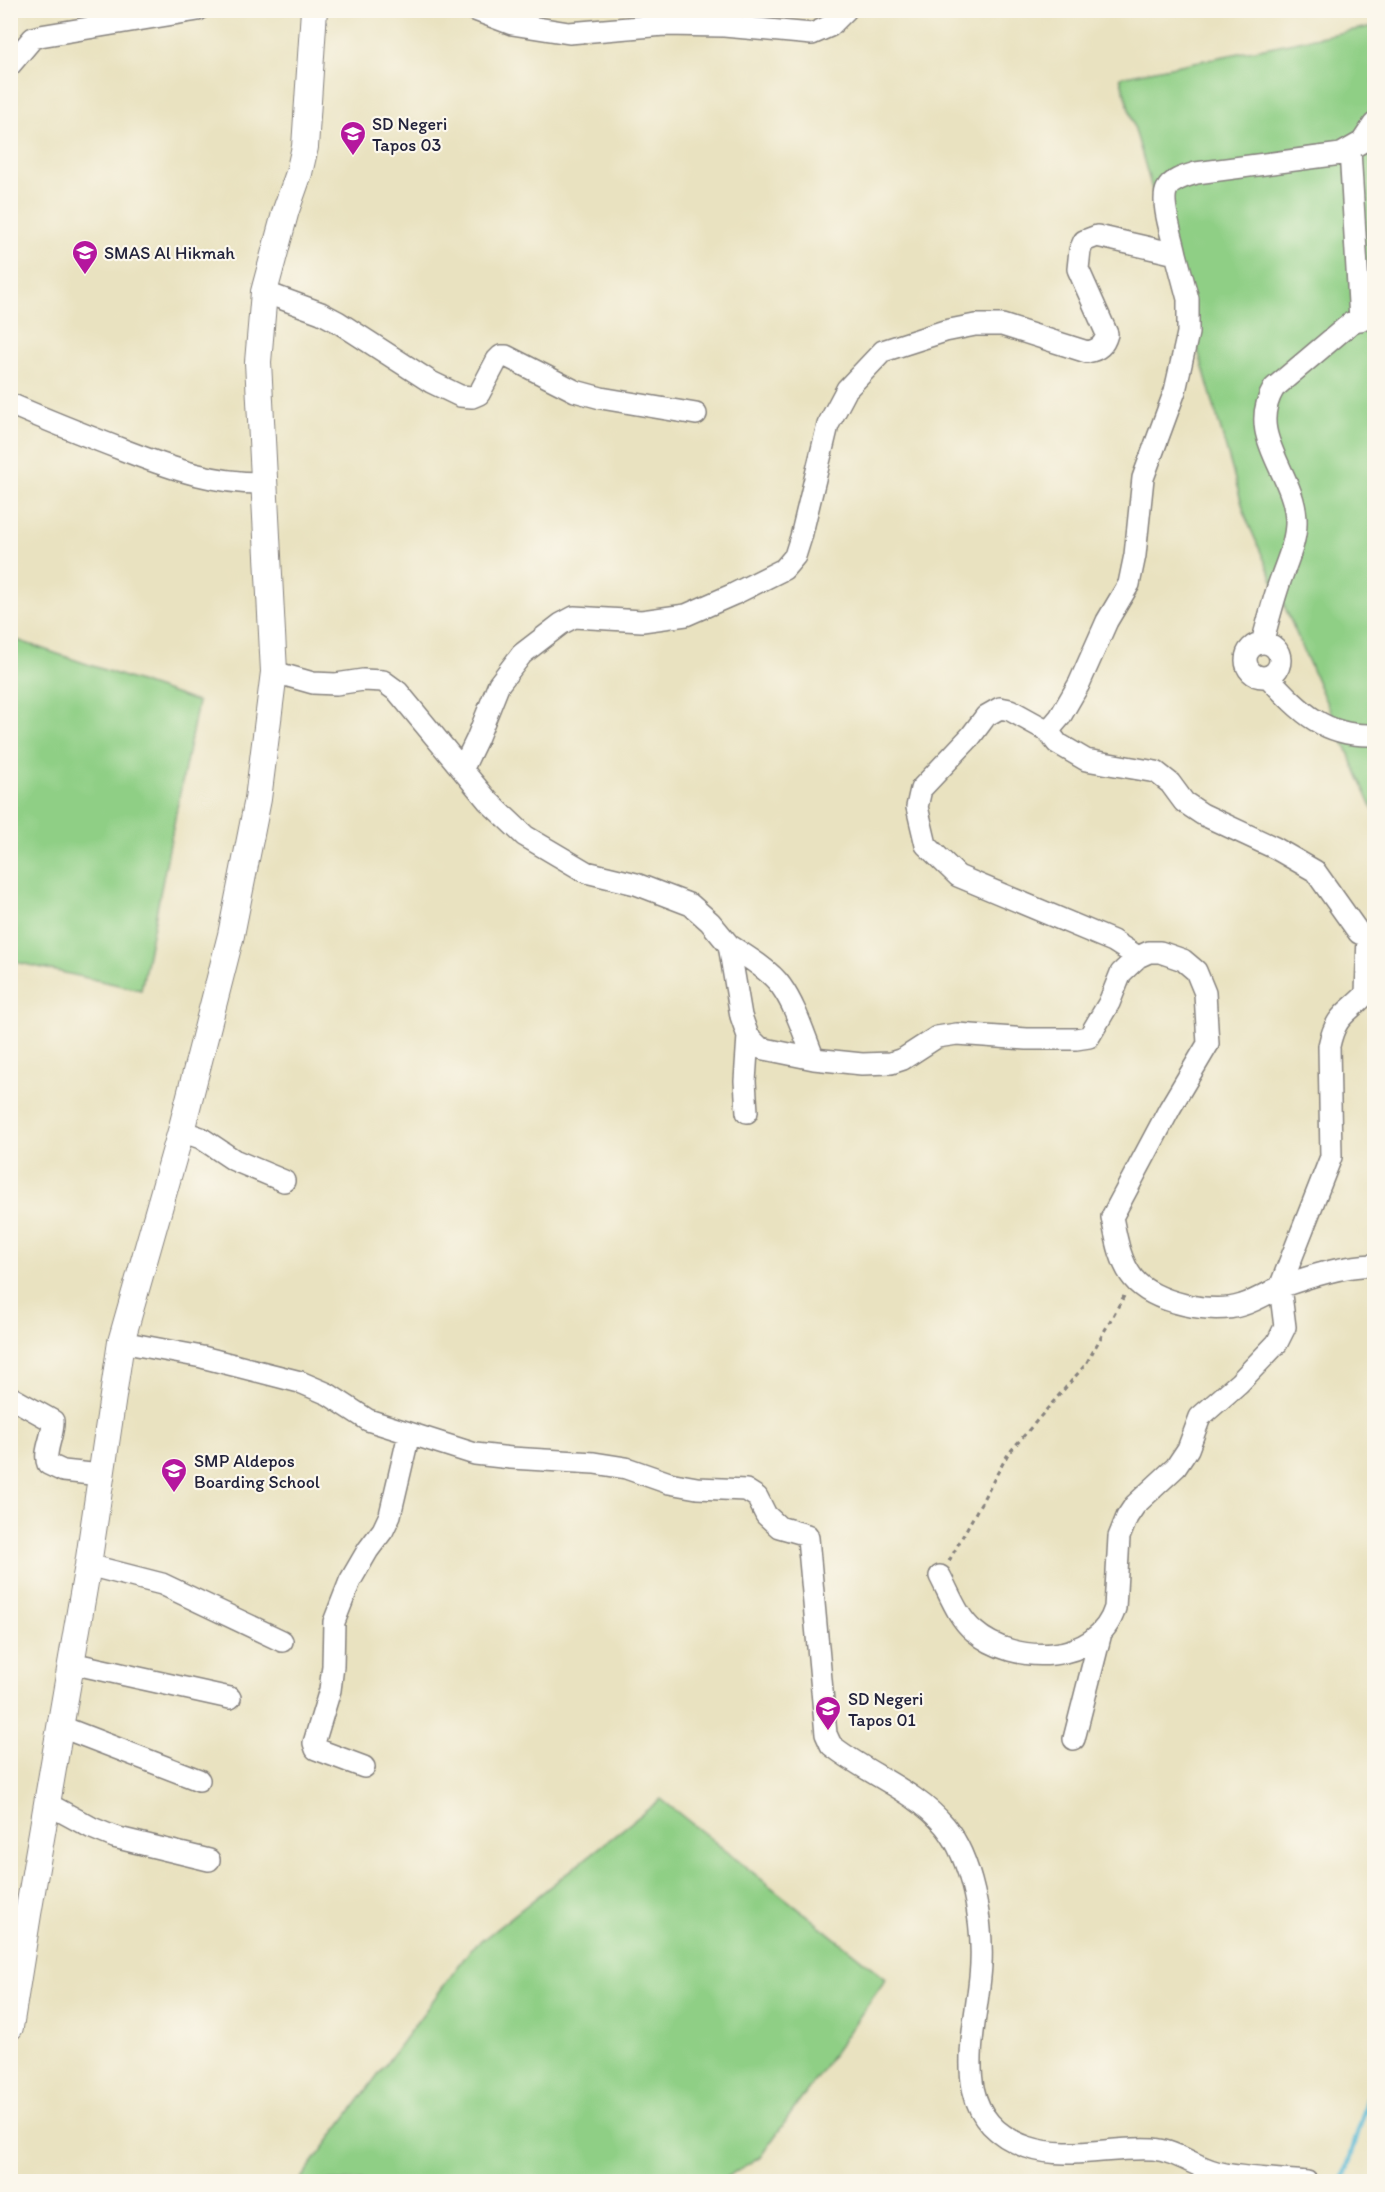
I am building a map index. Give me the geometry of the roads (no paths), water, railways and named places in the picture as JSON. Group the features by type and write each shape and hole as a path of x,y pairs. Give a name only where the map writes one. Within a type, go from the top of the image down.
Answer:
{"street":[{"path":"10,65 33,39 40,36 198,10"},
{"path":"10,2027 88,1565 121,1342 181,1131 231,935 258,799 274,672 258,362 264,292 305,147 314,10"},
{"path":"475,10 512,24 569,33 664,25 724,26 812,34 831,26 846,10"},
{"path":"1048,730 1060,717 1079,684 1107,621 1129,584 1135,555 1143,478 1175,391 1188,333 1188,299 1165,201 1167,189 1174,182 1196,172 1341,154 1362,142 1374,124"},
{"path":"1350,150 1367,320 1351,323 1274,388 1267,400 1264,413 1268,444 1292,495 1296,518 1294,540 1262,643 1276,648 1280,654 1279,668 1268,677 1319,724 1353,736 1374,735"},
{"path":"463,768 477,740 499,684 522,654 561,624 574,617 642,621 686,615 784,569 795,556 801,537 828,425 847,389 883,351 945,331 975,325 1002,325 1087,352 1095,351 1102,346 1107,334 1078,269 1080,250 1084,242 1097,236 1176,254"},
{"path":"264,292 321,313 338,322 431,382 460,396 472,397 479,394 497,360 501,356 506,356 575,391 601,398 696,414"},
{"path":"10,404 164,465 214,480 265,483"},
{"path":"274,672 313,683 383,681 398,692 488,801 525,836 586,872 636,884 691,905 710,922 729,945 752,960 781,984 799,1020 814,1059"},
{"path":"940,1576 964,1620 981,1636 1006,1649 1022,1653 1061,1652 1086,1645 1101,1633 1112,1619 1115,1608 1119,1537 1127,1517 1135,1505 1176,1467 1188,1449 1200,1417 1239,1383 1277,1343 1285,1328 1280,1287 1331,1157 1329,1046 1341,1016 1366,994 1371,935 1359,933 1315,871 1275,848 1202,814 1184,802 1170,783 1156,772 1086,760 1057,743 1048,730 1010,710 1000,708 986,716 971,736 921,789 917,807 926,845 958,876 1113,941 1138,957"},
{"path":"729,945 741,1016 748,1036 745,1082 747,1112"},
{"path":"748,1036 760,1048 814,1059 862,1064 891,1063 903,1059 937,1036 957,1034 1027,1039 1089,1037 1109,1003 1121,973 1138,957 1149,952 1160,952 1184,960 1196,971 1205,993 1208,1044 1170,1108 1112,1217 1122,1257 1134,1279 1150,1292 1172,1301 1208,1309 1241,1306 1280,1287 1313,1275 1360,1265 1374,1265"},
{"path":"181,1131 201,1138 234,1160 284,1181"},
{"path":"121,1342 202,1358 300,1382 328,1394 369,1420 476,1454 594,1463 626,1468 669,1483 697,1488 746,1490 756,1497 766,1515 779,1527 807,1535 826,1734 831,1745 924,1806 945,1827 961,1852 970,1878 981,1942 981,1967 970,2059 970,2081 976,2102 988,2122 1007,2138 1028,2147 1051,2152 1150,2149 1167,2151 1205,2169 1220,2173 1305,2181"},
{"path":"10,1397 53,1421 54,1427 46,1458 48,1464 63,1471 101,1475"},
{"path":"364,1767 316,1749 314,1743 330,1690 334,1622 350,1581 390,1515 409,1434"},
{"path":"88,1565 162,1584 282,1641"},
{"path":"1074,1739 1101,1633"},
{"path":"71,1663 230,1698"},
{"path":"60,1726 199,1780"},
{"path":"46,1803 114,1837 209,1860"}],"waterway":[{"path":"1343,2182 1374,2078"}],"place":[{"name":"SD Negeri Tapos 03","path":"353,157"},
{"name":"SMAS Al Hikmah","path":"85,276"},
{"name":"SMP Aldepos Boarding School","path":"174,1494"},
{"name":"SD Negeri Tapos 01","path":"828,1732"}]}
